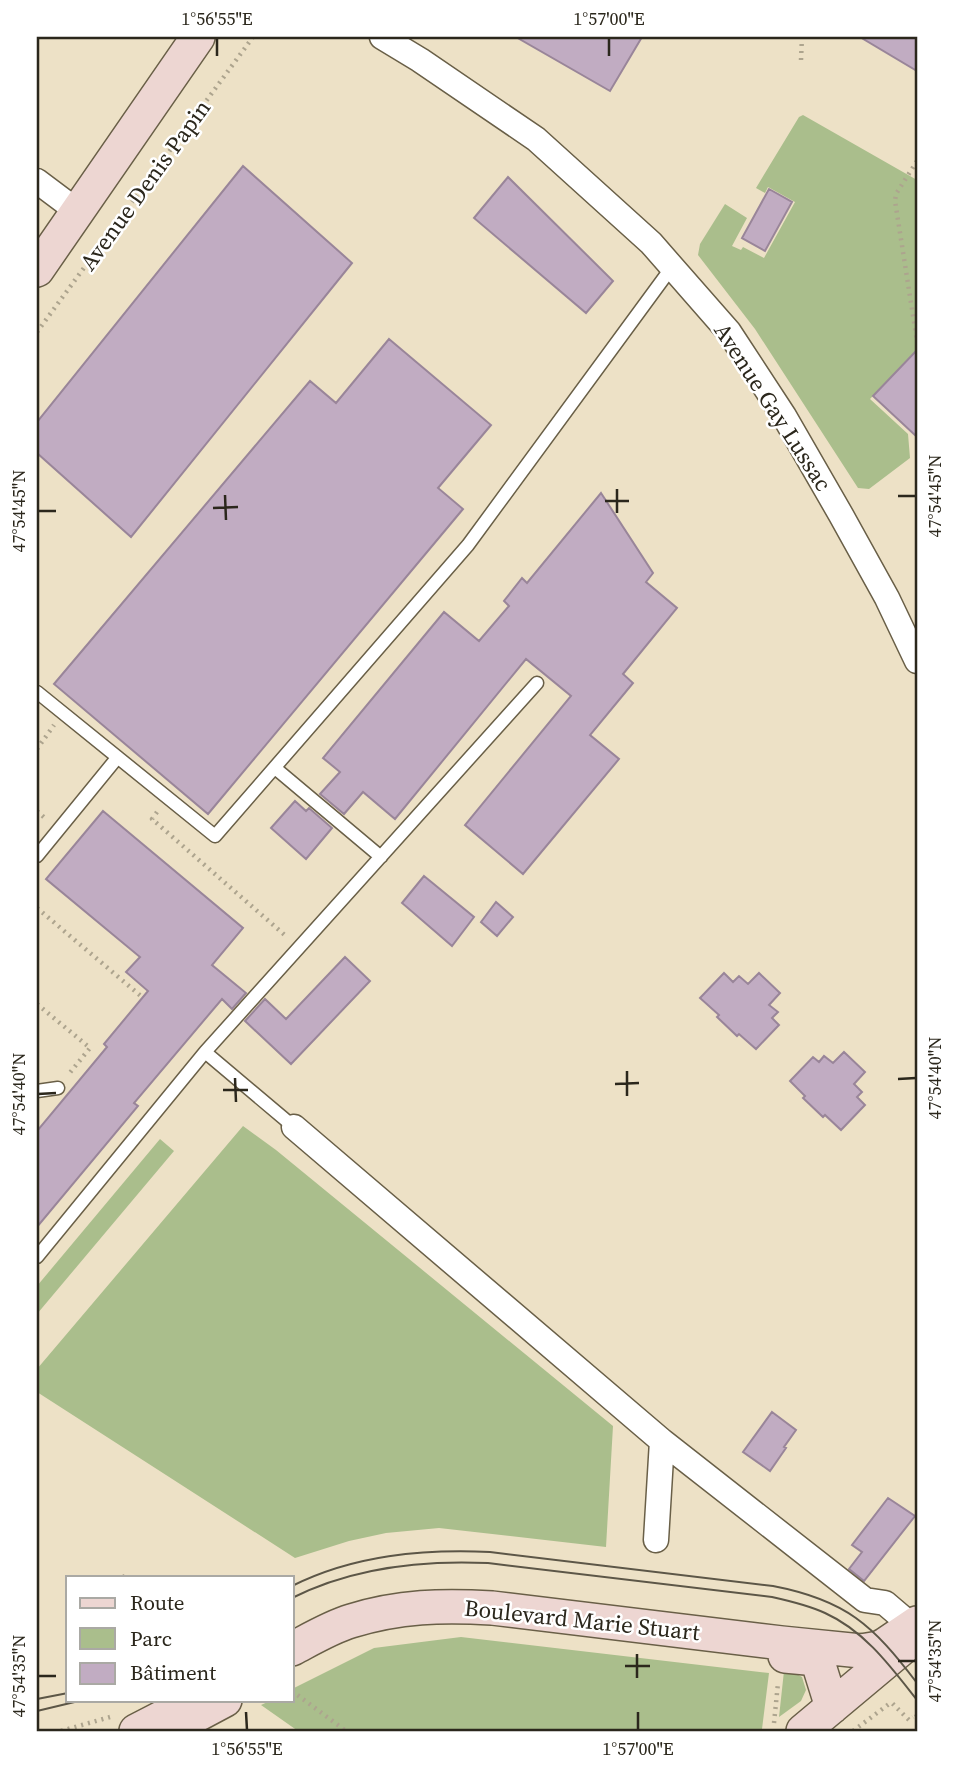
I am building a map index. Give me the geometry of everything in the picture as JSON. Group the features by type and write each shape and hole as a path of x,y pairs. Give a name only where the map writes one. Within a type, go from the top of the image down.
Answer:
{"main road":[{"name":"Avenue Denis Papin","path":"37,270 198,37"},
{"name":"Boulevard Marie Stuart","path":"294,1648 349,1622 394,1611 445,1606 492,1608 848,1650 861,1651 904,1645"},
{"path":"294,1664 347,1639 387,1626 449,1619 817,1659 904,1645"},
{"path":"803,1731 837,1723 904,1645"},
{"path":"817,1659 837,1723"},
{"path":"125,1723 191,1702"},
{"path":"166,1731 221,1702"}],"street":[{"name":"Avenue Gay Lussac","path":"382,37 536,139 650,243 729,332 784,416 887,598 917,661"},
{"path":"37,181 77,211"},
{"path":"294,1127 662,1441 865,1600 885,1603 904,1645"},
{"path":"656,1540 662,1441"}],"lane":[{"path":"37,692 215,836 468,545 672,267"},
{"path":"37,1257 205,1052 537,683"},
{"path":"37,856 117,758"},
{"path":"275,768 381,857"},
{"path":"205,1052 294,1127"},
{"path":"37,1091 58,1087"}],"path":[{"name":"Avenue Denis Papin","path":"37,332 253,37"},
{"path":"801,60 802,37"},
{"path":"917,161 896,194 895,201 917,341"},
{"path":"37,749 62,713"},
{"path":"167,797 152,819 299,948"},
{"path":"37,908 142,997"},
{"path":"37,1004 90,1048 58,1087"},
{"path":"779,1674 774,1722 781,1731"},
{"path":"294,1692 346,1731"},
{"path":"837,1723 892,1703 909,1720 915,1716"},
{"path":"61,1731 104,1720 125,1723"}],"green space":[{"path":"803,115 917,180 917,350 870,399 908,434 910,458 869,489 858,488 755,329 698,255 700,244 725,204 747,218 732,246 741,250 743,247 764,258 795,202 768,187 765,193 756,188 799,117"},
{"path":"243,1126 276,1150 613,1426 606,1547 439,1528 386,1533 295,1558 37,1392 37,1369"},
{"path":"160,1139 174,1151 37,1314 37,1286"},
{"path":"461,1637 769,1673 762,1729 298,1731 261,1705 268,1702 294,1702 294,1688 374,1648"},
{"path":"784,1671 802,1677 806,1690 801,1701 779,1717"}],"building":[{"path":"516,37 642,37 610,91"},
{"path":"860,37 917,37 917,71"},
{"path":"243,166 352,263 131,537 37,453 37,422"},
{"path":"508,177 613,281 586,313 474,218"},
{"path":"769,189 792,202 765,251 742,238"},
{"path":"389,339 491,425 438,488 463,509 208,814 54,684 310,381 336,403"},
{"path":"917,350 917,437 873,396"},
{"path":"601,493 653,573 646,582 677,608 623,674 633,683 590,735 619,759 523,874 465,825 571,696 526,659 395,819 363,792 344,814 320,794 340,772 323,758 444,612 479,641 509,606 504,601 522,578 527,583"},
{"path":"295,801 306,811 309,808 332,828 306,859 271,828"},
{"path":"103,811 243,928 212,965 246,993 232,1009 222,999 134,1103 138,1106 37,1227 37,1131 107,1047 104,1044 148,991 126,972 140,957 46,879"},
{"path":"424,876 474,917 452,946 402,903"},
{"path":"496,902 513,917 497,936 481,922"},
{"path":"345,957 370,981 291,1064 245,1021 265,999 286,1019"},
{"path":"724,973 733,982 739,976 748,984 759,973 780,993 769,1005 778,1012 772,1018 779,1025 756,1049 739,1034 737,1036 700,998"},
{"path":"844,1052 865,1072 854,1084 862,1092 857,1097 865,1105 841,1130 803,1098 805,1096 790,1081 813,1057 819,1062 824,1056 833,1063"},
{"path":"772,1412 796,1430 770,1471 743,1452"},
{"path":"888,1498 915,1516 864,1581 849,1569 862,1552 852,1545"}],"tram line":[{"path":"294,1585 340,1567 389,1556 465,1551 773,1586 820,1599 856,1618 886,1645 917,1683"},
{"path":"294,1597 315,1587 363,1573 413,1565 463,1562 772,1597 819,1610 853,1630 876,1651 917,1700"},
{"path":"37,1699 66,1693"},
{"path":"37,1711 75,1702"}]}
